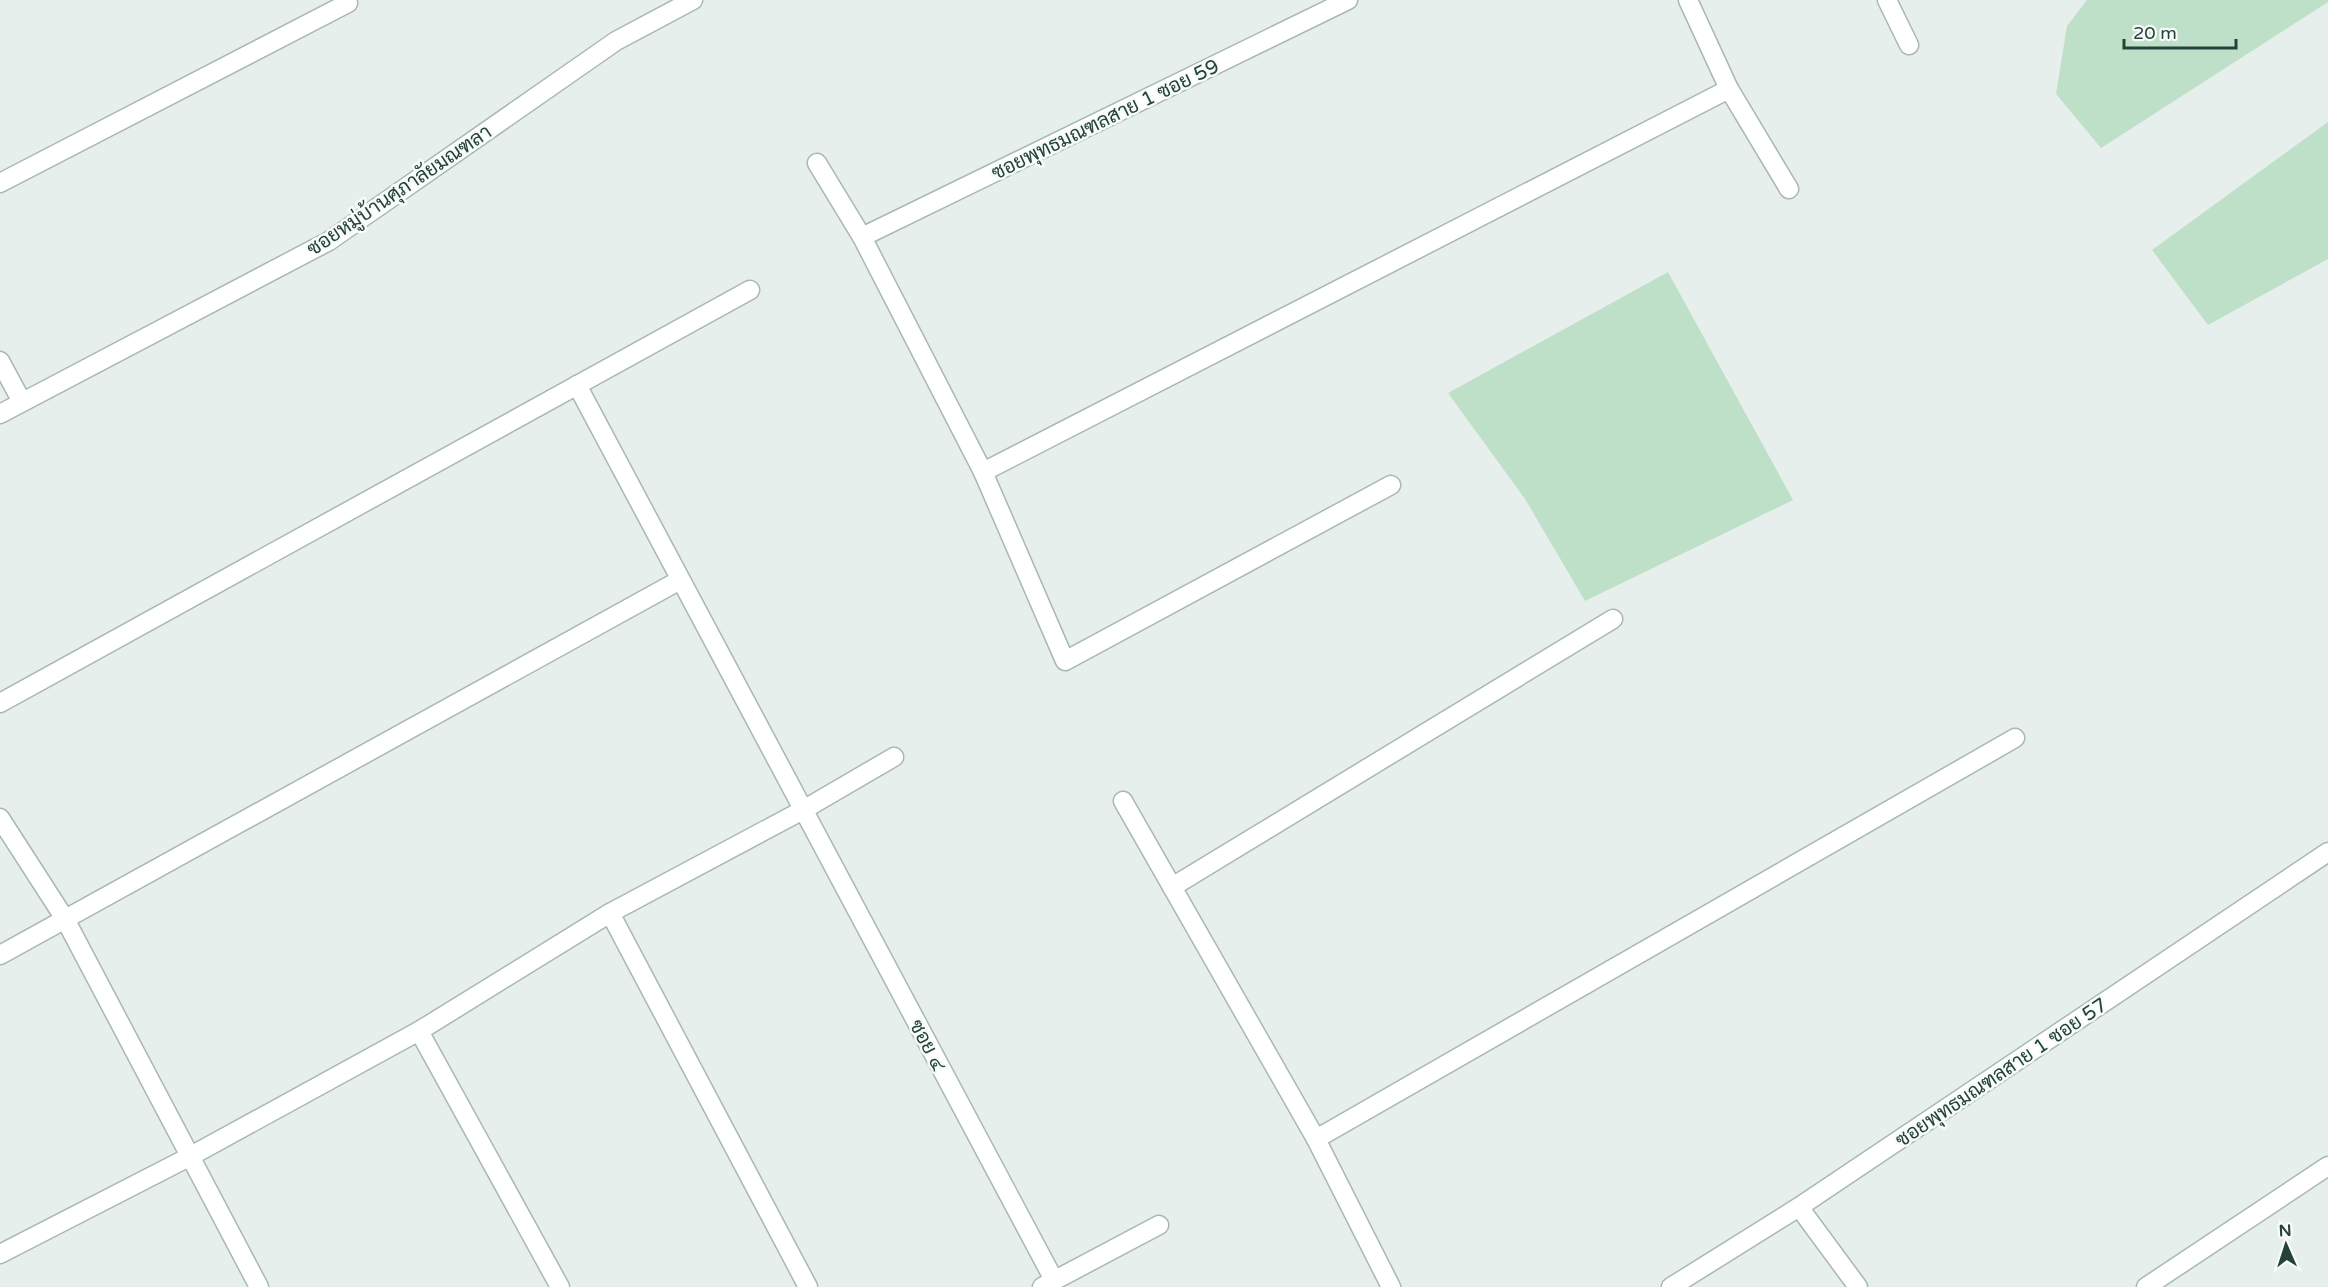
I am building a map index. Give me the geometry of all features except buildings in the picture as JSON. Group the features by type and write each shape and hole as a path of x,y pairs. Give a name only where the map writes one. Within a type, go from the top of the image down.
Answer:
{"street":[{"name":"ซอยหมู่บ้านศุภาลัยมณฑลา","path":"0,414 329,241 616,41 693,0"},
{"name":"ซอยพุทธมณฑลสาย 1 ซอย 59","path":"862,237 1348,0"},
{"path":"1688,0 1728,88 1789,189"},
{"path":"1887,0 1909,45"},
{"path":"0,183 348,3"},
{"path":"983,472 1728,88"},
{"path":"817,162 862,237 983,472 1065,661 1391,485"},
{"path":"0,703 750,290"},
{"path":"0,361 21,402"},
{"name":"ซอย ๔","path":"577,385 802,810 1048,1284"},
{"path":"0,955 680,580"},
{"path":"1172,887 1613,620"},
{"path":"1316,1139 2015,738"},
{"path":"0,1254 189,1157 419,1031 610,913 802,810 894,757"},
{"path":"1123,801 1316,1139 1391,1287"},
{"path":"0,818 65,919 259,1287"},
{"name":"ซอยพุทธมณฑลสาย 1 ซอย 57","path":"1671,1287 1799,1208 2328,852"},
{"path":"610,913 808,1287"},
{"path":"419,1031 560,1287"},
{"path":"2146,1287 2328,1166"},
{"path":"1799,1208 1858,1287"},
{"path":"1048,1284 1159,1226"}],"green space":[{"path":"2087,0 2328,0 2328,2 2101,148 2056,94 2067,26"},
{"path":"2328,122 2328,259 2208,325 2152,250"},
{"path":"1668,272 1793,500 1585,601 1525,499 1448,393"}]}
